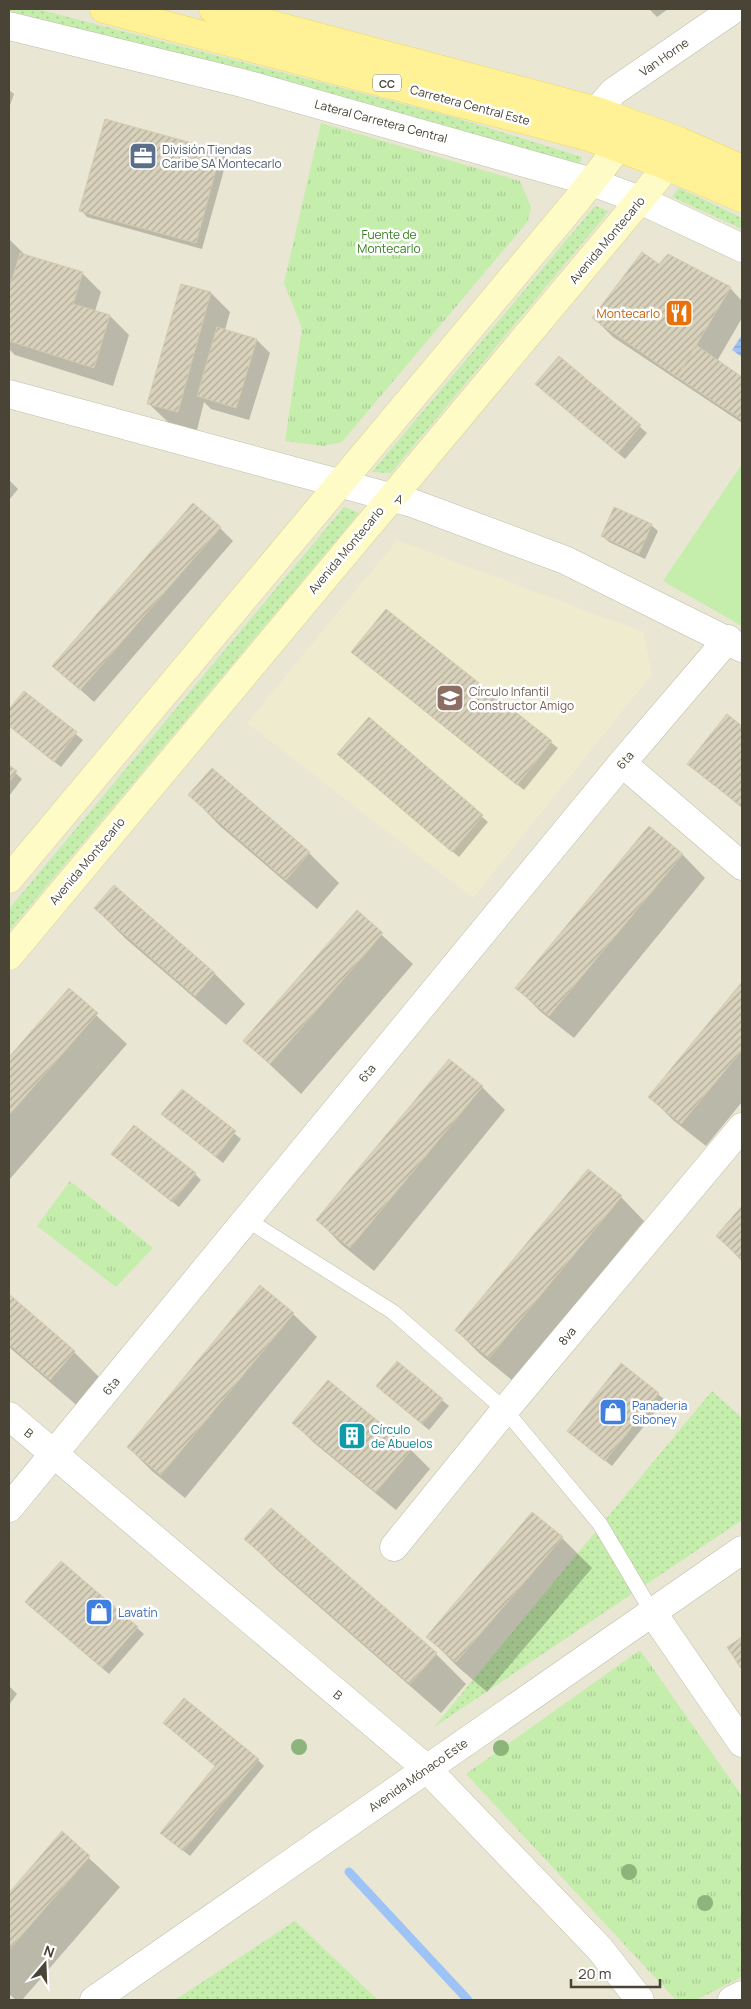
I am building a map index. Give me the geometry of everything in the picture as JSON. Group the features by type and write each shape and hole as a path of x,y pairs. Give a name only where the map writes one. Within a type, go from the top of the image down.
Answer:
{"main road":[{"name":"Carretera Central Este","path":"104,9 228,40 589,137 667,166 742,198"},
{"name":"CC","path":"234,11 597,111 679,141 742,169"},
{"path":"9,879 592,182 636,125"},
{"name":"Avenida Montecarlo","path":"9,956 640,200 667,166 679,141"}],"street":[{"name":"Van Horne","path":"597,111 613,92 734,9"},
{"path":"228,40 234,11"},
{"name":"Lateral Carretera Central","path":"9,26 242,83 592,182 640,200 742,248"},
{"name":"A","path":"9,394 391,496 565,560 735,643"},
{"name":"6ta","path":"9,1508 55,1455 246,1219 622,763 735,643"},
{"path":"622,763 742,866"},
{"name":"8va","path":"394,1547 505,1410 742,1127"},
{"name":"B","path":"9,1416 427,1770 600,1950 640,2000"},
{"name":"Avenida Mónaco Este","path":"94,2000 742,1550"},
{"path":"652,1612 742,1743"},
{"path":"732,2000 742,1995"}],"lane":[{"path":"246,1219 393,1312 505,1410 600,1524 652,1612"}],"shaded area":[{"path":"9,9 742,9 742,2000 9,2000"},
{"name":"Círculo Infantil Constructor Amigo","path":"397,540 643,632 652,674 473,898 247,723"}],"green space":[{"path":"9,9 37,9 453,117 582,157 579,167 344,99 9,11"},
{"name":"Fuente de Montecarlo","path":"321,123 520,181 531,207 528,221 342,442 324,446 285,441 302,328 284,283"},
{"path":"679,188 742,218 742,229 672,197"},
{"path":"595,206 609,211 391,473 372,472"},
{"path":"742,464 742,626 663,581"},
{"path":"344,507 359,513 9,931 9,909"},
{"path":"70,1181 153,1248 116,1287 37,1226"},
{"path":"712,1391 742,1418 742,1520 434,1727"},
{"path":"640,1650 742,1796 742,1977 696,2000 676,2000 466,1774"},
{"path":"295,1921 378,2000 175,2000"}],"water":[{"path":"742,335 742,357 732,350"}],"building":[{"path":"105,119 221,151 196,243 79,211"},
{"path":"642,252 659,264 668,254 731,287 677,377 592,318"},
{"path":"20,253 83,272 73,304 110,315 94,368 9,341 9,290"},
{"path":"181,284 211,292 178,412 147,404"},
{"path":"217,327 257,339 236,408 197,396"},
{"path":"696,345 742,377 742,420 677,377"},
{"path":"559,356 641,425 618,453 535,384"},
{"path":"193,503 221,527 80,690 52,666"},
{"path":"614,507 652,524 639,554 601,536"},
{"path":"386,609 552,741 517,785 351,652"},
{"path":"24,691 77,732 54,762 9,726 9,709"},
{"path":"727,714 742,726 742,807 687,764"},
{"path":"369,717 483,815 452,852 337,754"},
{"path":"9,765 17,771 9,782"},
{"path":"212,768 310,852 286,880 188,795"},
{"path":"649,826 683,854 549,1016 515,988"},
{"path":"114,885 215,973 195,996 94,908"},
{"path":"357,910 383,933 270,1064 243,1041"},
{"path":"742,982 742,1050 681,1124 648,1097"},
{"path":"69,988 98,1013 9,1115 9,1057"},
{"path":"449,1059 483,1086 350,1248 316,1220"},
{"path":"182,1089 236,1131 216,1157 161,1114"},
{"path":"134,1125 196,1173 172,1202 111,1154"},
{"path":"588,1169 622,1196 489,1358 455,1330"},
{"path":"742,1206 742,1259 716,1236"},
{"path":"260,1285 294,1313 161,1475 127,1447"},
{"path":"9,1294 75,1351 50,1380 9,1344"},
{"path":"397,1361 443,1399 422,1424 376,1386"},
{"name":"Panaderia Siboney","path":"621,1363 659,1393 605,1461 567,1431"},
{"name":"Círculo de Abuelos","path":"328,1380 412,1449 376,1492 292,1423"},
{"path":"271,1508 437,1653 410,1684 244,1539"},
{"path":"532,1512 563,1537 456,1662 426,1637"},
{"path":"61,1561 138,1627 102,1668 25,1602"},
{"path":"742,1637 742,1670 727,1647"},
{"path":"184,1698 259,1759 183,1851 160,1833 215,1766 163,1723"},
{"path":"62,1831 90,1856 9,1950 9,1893"}],"waterway":[{"path":"349,1872 468,2000"}],"place":[{"name":"División Tiendas Caribe SA Montecarlo","path":"143,156"},
{"name":"Montecarlo","path":"679,313"},
{"name":"Círculo Infantil Constructor Amigo","path":"450,698"},
{"name":"Panaderia Siboney","path":"613,1412"},
{"name":"Círculo de Abuelos","path":"352,1436"},
{"name":"Lavatín","path":"99,1612"}]}
